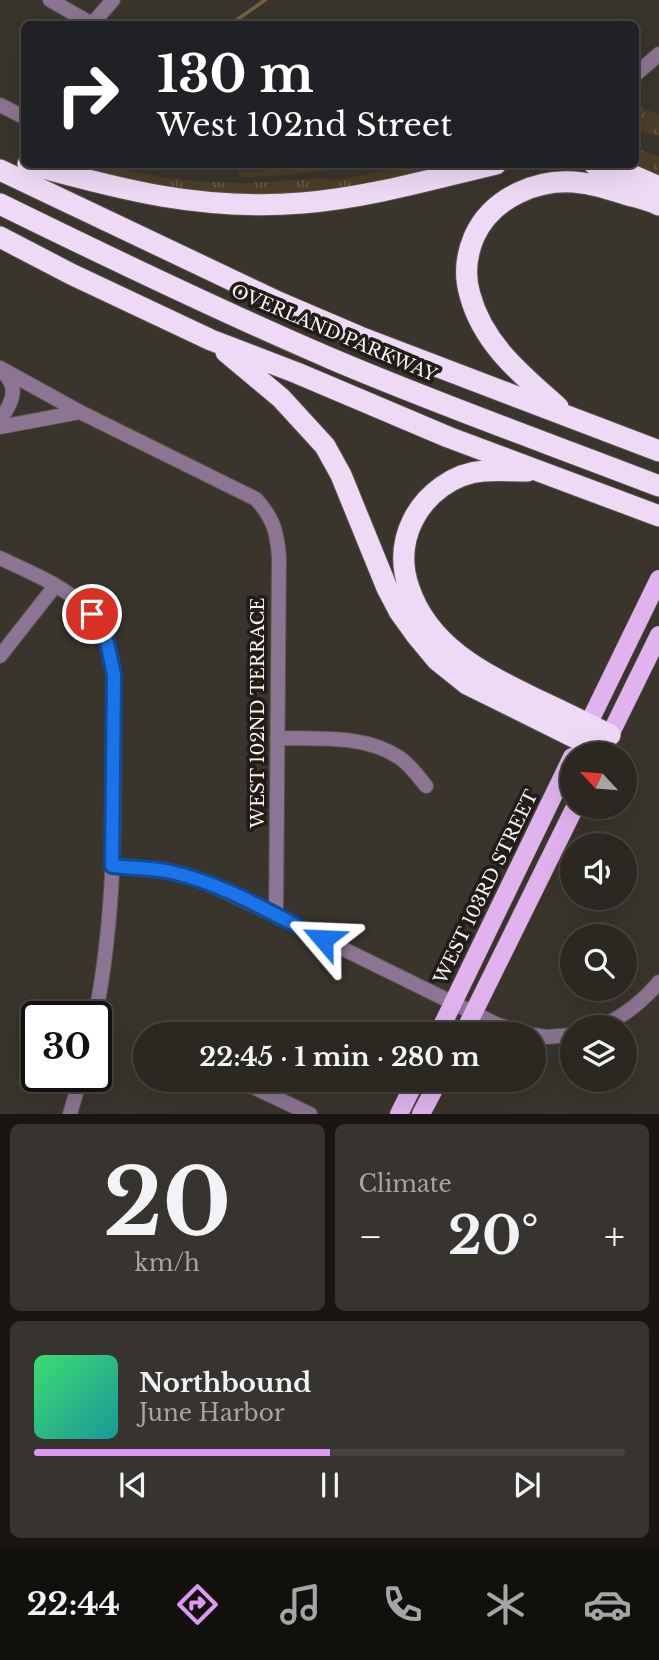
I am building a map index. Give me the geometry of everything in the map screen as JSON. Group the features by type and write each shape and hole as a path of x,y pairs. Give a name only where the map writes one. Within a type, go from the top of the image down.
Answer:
{"highway":[{"path":"0,157 21,163"},
{"path":"41,168 112,187 174,199 207,203 271,204 302,203 366,194 479,168"},
{"path":"611,168 659,187"},
{"name":"OVERLAND PARKWAY","path":"0,170 278,302 360,337 659,451"},
{"path":"567,416 506,360 481,324 467,283 468,256 477,232 492,211 511,196 522,190 548,184 579,182 659,205"},
{"name":"OVERLAND PARKWAY","path":"0,204 191,297 335,360 659,486"},
{"path":"0,237 211,340 448,437 659,516"},
{"path":"211,340 281,398 325,446 341,475 399,611 437,660 467,684 575,742"},
{"path":"541,471 482,471 456,478 442,486 421,506 410,527 405,547 404,569 414,601 433,631 456,654 492,677 576,742"}],"main road":[{"name":"WEST 103RD STREET","path":"580,742 657,583"},
{"path":"606,742 659,635"},
{"name":"WEST 103RD STREET","path":"444,1022 560,783"},
{"path":"469,1022 569,819"},
{"path":"399,1114 410,1092"},
{"path":"421,1114 433,1092"}],"street":[{"path":"50,0 87,21"},
{"path":"95,21 113,0"},
{"path":"639,72 659,54"},
{"path":"0,105 21,116"},
{"path":"1,369 80,412"},
{"path":"0,419 12,398 12,385 1,369"},
{"path":"0,427 80,412"},
{"name":"WEST 102ND TERRACE","path":"80,412 241,490 256,499 268,512 275,526 279,557 276,915"},
{"path":"0,558 75,597 92,614 111,653 114,675 112,866 108,940 98,1001"},
{"path":"0,656 55,586"},
{"path":"277,738 347,739 376,746 401,759 426,786"},
{"path":"112,866 167,871 196,878 492,1022"},
{"path":"623,1015 649,995 659,982"},
{"path":"71,1114 77,1092"},
{"path":"264,1092 310,1114"}],"green space":[{"path":"639,106 659,115 659,136 639,131"},
{"path":"639,149 659,156 659,175 639,167"},
{"path":"80,168 115,168 167,178 245,183 327,178 331,181 402,168 444,168 353,187 261,195 186,191"},
{"path":"337,168 269,176 240,177 238,172"}],"waterway":[{"path":"235,21 265,0"}],"route":[{"path":"92,614 111,653 114,675 112,866 167,871 196,878 323,939"}]}
